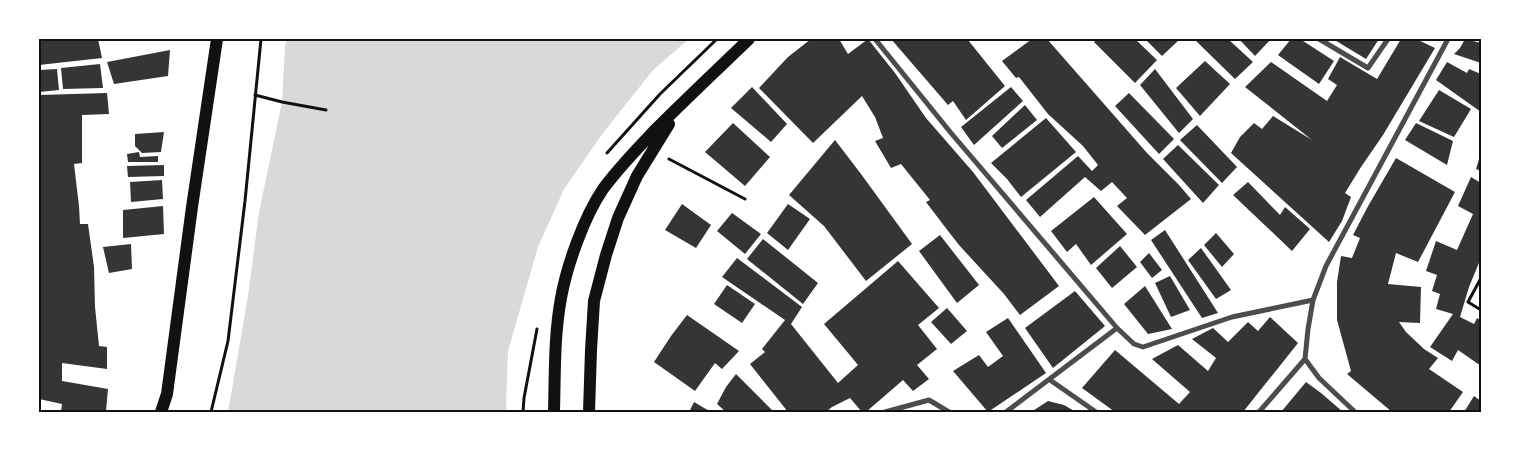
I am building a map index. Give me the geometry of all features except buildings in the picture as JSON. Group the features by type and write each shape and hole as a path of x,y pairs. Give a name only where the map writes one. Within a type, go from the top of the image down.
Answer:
{"main road":[{"path":"554,412 556,347 561,298 571,259 588,217 603,190 624,162 749,39"},
{"path":"161,412 167,394 216,42"},
{"path":"589,412 590,350 594,301 606,255 618,218 637,176 682,103"}],"street":[{"path":"875,39 951,133 1117,328 1134,344 1143,347 1232,317 1313,300"},
{"path":"1319,39 1368,68 1388,39"},
{"path":"1259,412 1306,360 1308,329 1313,300 1326,266 1448,39"},
{"path":"1006,412 1117,328"},
{"path":"1306,360 1319,378 1356,412"},
{"path":"1050,380 1096,412"},
{"path":"885,412 928,400 949,412"}],"path":[{"path":"211,412 228,341 245,201 260,39"},
{"path":"256,95 326,110"},
{"path":"666,157 745,199"},
{"path":"1481,278 1468,302 1481,310"}],"shaded area":[{"path":"287,39 689,39 653,70 603,133 564,189 538,247 508,351 507,412 228,412 248,296 259,212 282,102"}]}
